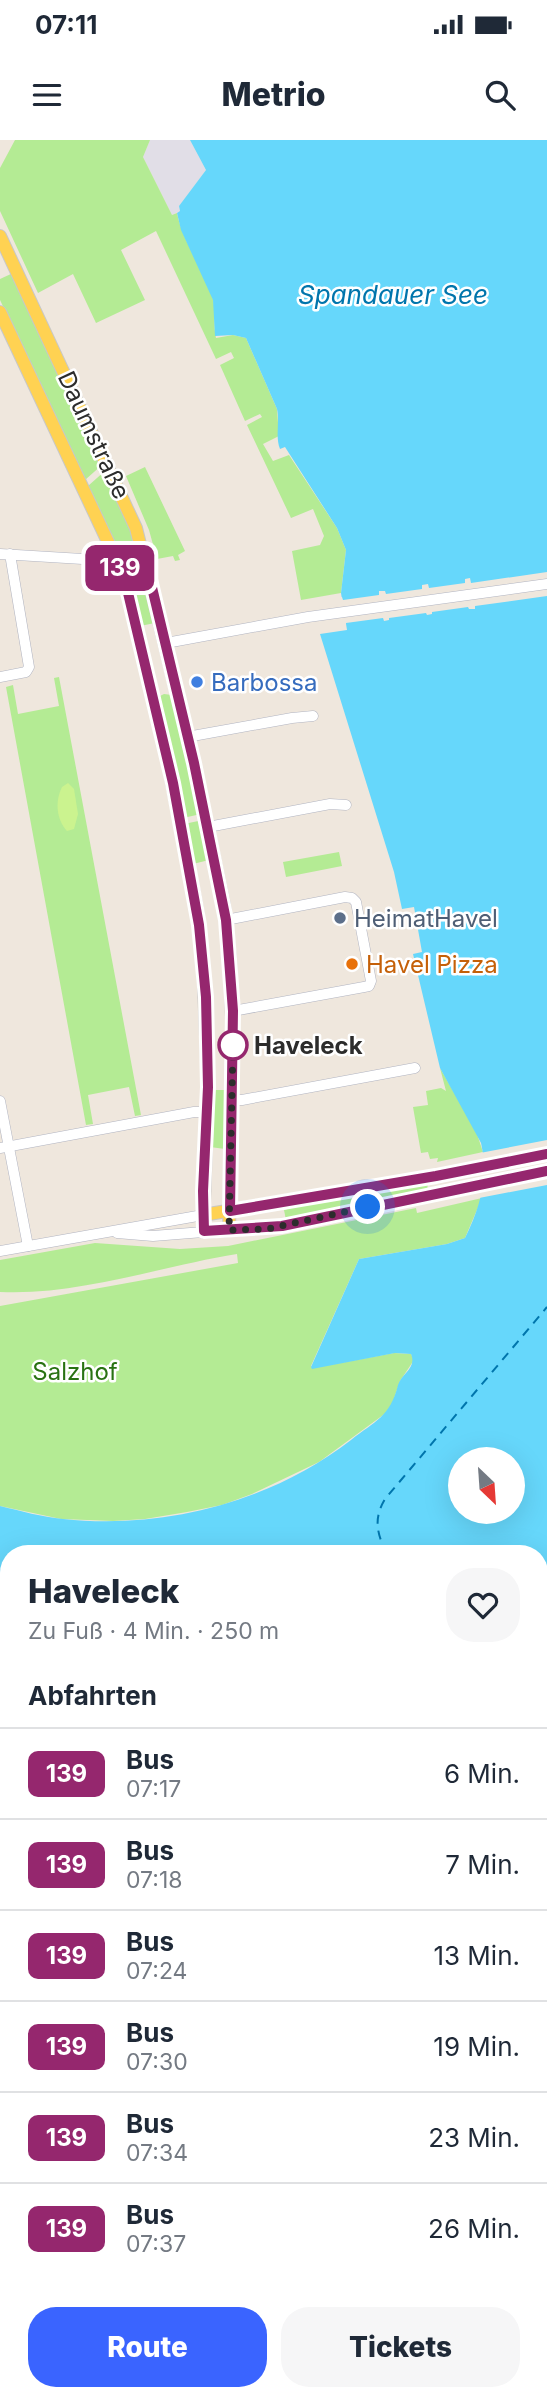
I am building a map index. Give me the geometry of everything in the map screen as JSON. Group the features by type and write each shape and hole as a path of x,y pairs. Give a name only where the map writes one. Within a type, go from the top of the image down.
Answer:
{"main road":[{"name":"Daumstraße","path":"0,236 127,505 139,538 166,643 226,920 233,1011 229,1230"},
{"name":"Daumstraße","path":"0,312 124,576 173,783 199,925 206,997 204,1231"},
{"path":"115,555 121,554 133,559 149,575"},
{"path":"141,648 166,643"},
{"path":"151,692 176,688"},
{"path":"205,1152 230,1153"},
{"path":"203,1215 436,1176 547,1154"},
{"path":"204,1231 282,1226 547,1171"}],"street":[{"path":"0,677 28,670 5,554 99,560 115,555"},
{"path":"166,643 340,613 547,584"},
{"path":"187,737 313,716"},
{"path":"208,827 330,804 346,805"},
{"path":"226,920 345,897 352,898 356,902 371,981 369,986 365,987 233,1011"},
{"path":"231,1100 415,1069"},
{"path":"0,1101 4,1147 27,1246"},
{"path":"4,1147 194,1112 207,1112"},
{"path":"0,1251 203,1215"},
{"path":"102,1232 153,1236 204,1231"}],"shaded area":[{"path":"150,140 190,140 206,170 179,206 180,211 172,215 143,157"}],"green space":[{"path":"15,140 150,140 143,157 172,215 177,213 184,235 205,277 214,304 216,338 233,335 246,338 277,409 279,436 263,444 273,461 289,455 337,528 346,550 341,593 301,600 292,551 320,545 324,536 313,509 291,518 247,425 262,417 260,414 245,421 220,365 234,358 231,352 216,359 156,231 121,250 145,300 96,323 73,274 38,293 0,211 0,168"},
{"path":"13,273 103,464 85,480 0,300 0,279"},
{"path":"145,467 185,551 178,555 180,560 175,561 173,556 157,559 149,530 126,476"},
{"path":"106,470 127,517 139,559 116,546 88,486"},
{"path":"126,560 140,569 155,623 140,626"},
{"path":"59,677 141,1115 135,1116 129,1087 88,1095 93,1124 86,1125 6,687 13,685 18,714 59,706 54,678"},
{"path":"164,694 172,695 201,814 183,818 156,698"},
{"path":"68,783 74,789 78,814 74,829 67,831 59,815 58,804 62,787"},
{"path":"203,820 209,860 193,864 184,824"},
{"path":"339,852 342,866 286,877 283,862"},
{"path":"440,1068 476,1131 483,1152 437,1162 438,1158 430,1159 428,1152 421,1153 413,1107 428,1105 426,1091 441,1088 446,1091"},
{"path":"213,1090 228,1090 225,1149 210,1147"},
{"path":"428,1182 427,1192 286,1220 284,1210 321,1200"},
{"name":"Salzhof","path":"482,1198 465,1238 447,1244 359,1259 311,1366 313,1368 394,1353 411,1354 414,1360 400,1381 390,1410 319,1462 252,1494 222,1505 145,1519 61,1519 0,1506 0,1306 238,1263 237,1254 89,1285 29,1292 0,1292 0,1260 95,1243 180,1249 228,1246 416,1208 417,1213"}],"water":[{"name":"Spandauer See","path":"190,140 547,140 547,1545 0,1545 0,1506 55,1518 101,1521 177,1515 214,1507 286,1480 320,1462 351,1440 386,1411 412,1363 411,1354 395,1353 312,1369 359,1259 447,1244 465,1238 482,1192 484,1168 481,1143 440,1068 413,954 422,952 414,907 402,909 394,872 320,634 347,630 341,593 346,550 337,528 285,447 280,449 277,409 246,338 233,335 215,336 213,300 181,230 177,213 180,211 179,206 206,170"}],"pier":[{"path":"547,572 547,596 475,606 475,609 468,607 427,615 389,618 384,621 383,618 346,623 346,627 341,627 338,597 343,600 379,595 379,591 385,591 386,594 422,589 422,585 428,584 429,588 465,583 465,579 470,578 471,583"},
{"path":"547,1140 547,1185 479,1198 480,1153"}],"ferry route":[{"path":"383,1545 378,1520 385,1499 547,1307"}],"bus line":[{"name":"139","path":"547,1154 230,1211 233,1011 224,905 194,763 149,575 133,559 126,555 115,555 124,576 173,783 199,925 206,997 208,1087 203,1191 204,1231 267,1229 547,1171"}],"place":[{"name":"Barbossa","path":"197,682"},
{"name":"HeimatHavel","path":"340,918"},
{"name":"Havel Pizza","path":"352,964"},
{"name":"Haveleck","path":"233,1045"}],"route":[{"path":"233,1045 229,1230 267,1229 368,1207"}]}
